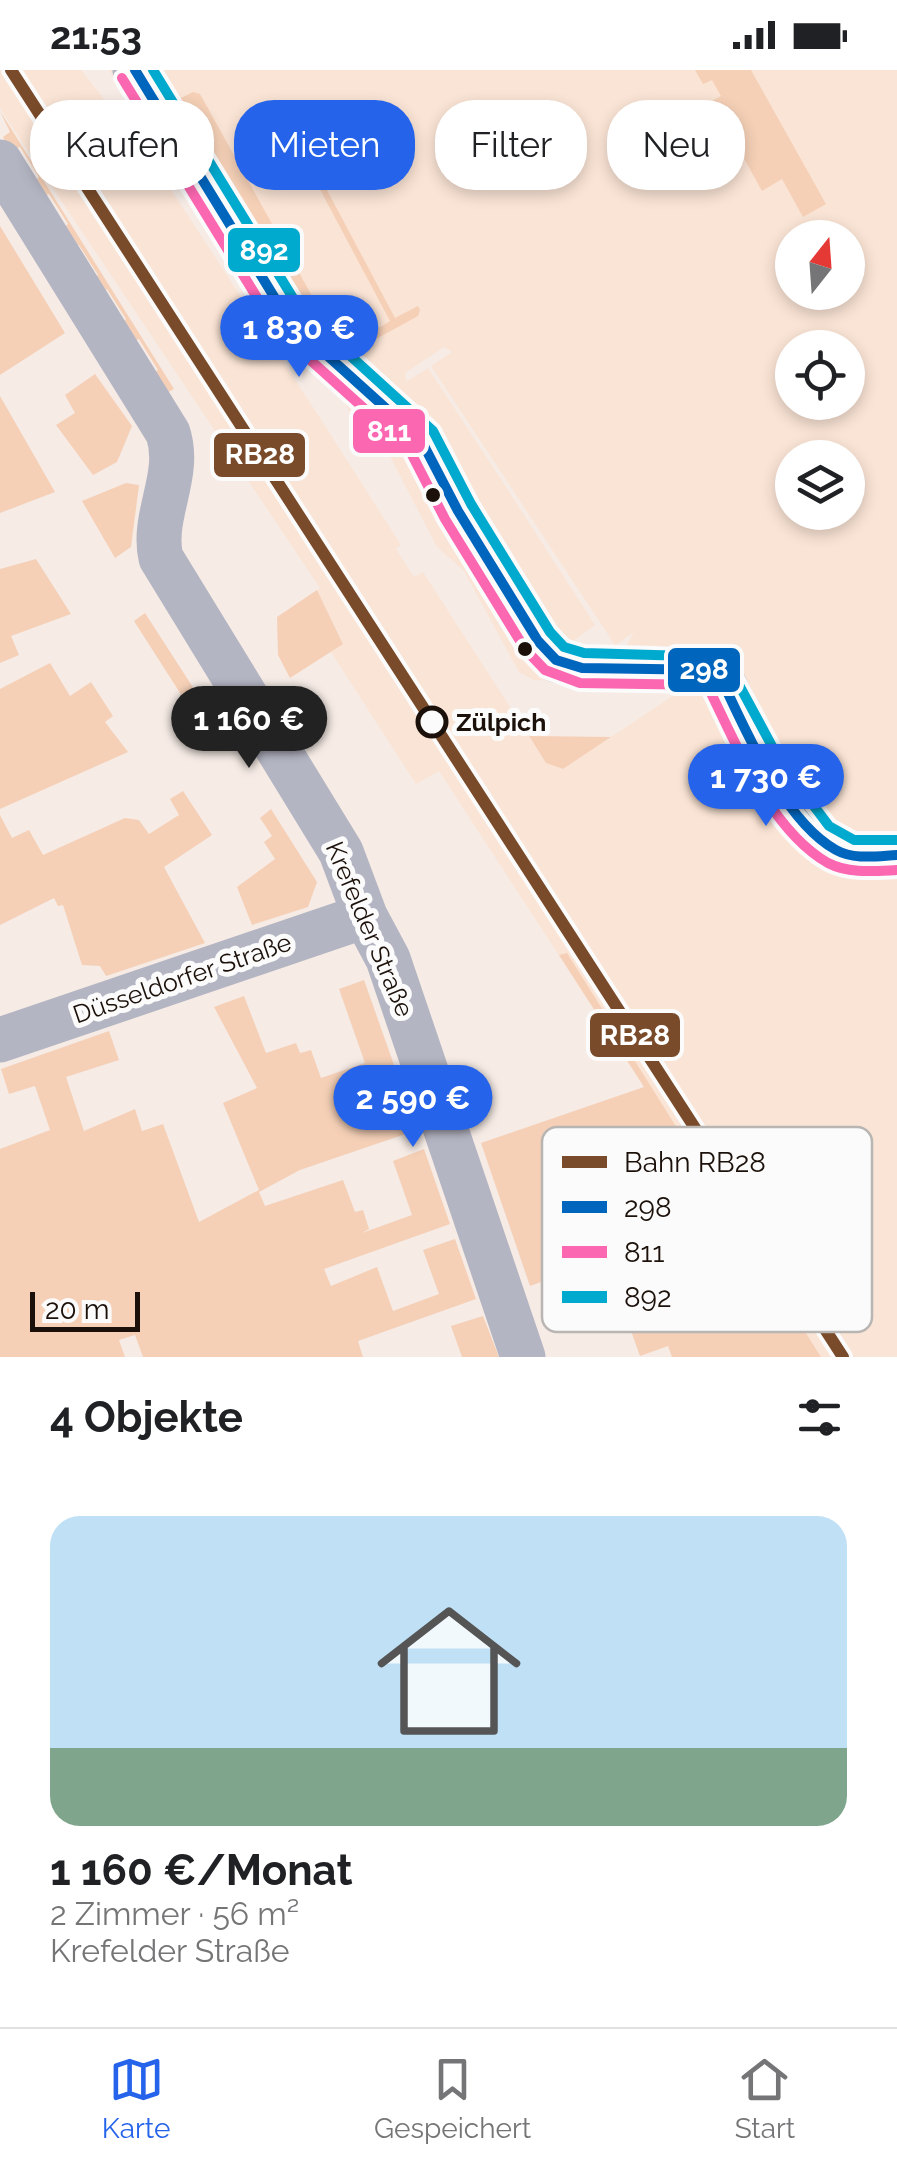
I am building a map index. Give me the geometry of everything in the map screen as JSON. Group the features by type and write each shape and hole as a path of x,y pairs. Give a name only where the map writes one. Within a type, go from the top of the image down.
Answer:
{"street":[{"path":"136,70 288,321 421,440 458,511 538,640 556,660 582,668 717,670 768,769 820,837 848,854 897,855"},
{"name":"Krefelder Straße","path":"0,162 168,433 173,462 158,537 161,558 341,852 364,916 388,959 523,1357"},
{"name":"Düsseldorfer Straße","path":"0,1040 364,916"}],"shaded area":[{"path":"0,70 81,70 105,100 30,100 30,153 0,108"},
{"path":"109,70 897,70 897,1357 813,1357 797,1332 872,1332 872,1127 663,1127 639,1090 644,1086 439,771 416,784 331,652 343,643 317,590 320,588 55,190 171,190 401,545 396,549 414,577 423,572 546,763 563,769 679,692 662,683 534,680 519,672 464,571 437,547 377,431 350,412 319,364 188,190 214,190 214,100 129,100","holes":["444,347 452,352 431,366 615,645 634,632 627,645 584,647 574,640 595,625 428,368 406,382 405,373"]},
{"path":"695,70 751,70 826,204 803,217 782,179 762,191 745,160 745,100 714,100 721,96 712,80 703,84"},
{"path":"193,92 203,100 177,100"},
{"path":"0,111 30,163 20,147 11,151 3,137 10,132"},
{"path":"214,119 234,155 234,190 253,190 338,343 328,342 214,159"},
{"path":"36,190 49,190 174,389 161,396 149,376 158,370 139,339 128,344 119,325 126,319 107,289 99,294 91,280 98,275 79,245 71,249 61,230 68,224 49,194 41,198"},
{"path":"320,190 327,190 395,318 418,306 420,310 418,316 376,339 369,334 390,321"},
{"path":"0,226 65,333 0,375"},
{"path":"95,374 132,426 117,462 93,475 56,425 75,413 65,395"},
{"path":"0,396 55,492 0,513"},
{"path":"126,483 139,485 131,547 115,558 82,501"},
{"path":"36,559 71,614 11,636 19,655 0,663 0,569"},
{"path":"317,590 343,644 290,678 278,655 277,617"},
{"path":"145,613 194,689 182,696 134,621"},
{"path":"50,663 70,696 91,682 113,716 105,722 128,752 0,809 0,689"},
{"path":"529,736 611,737 563,769 546,763"},
{"path":"183,791 212,835 164,867 205,943 106,976 100,966 82,965 63,905 58,906 54,898 0,925 0,815 12,838 29,830 43,855 125,818 139,820 149,834 179,815 170,799"},
{"path":"271,809 317,882 308,907 252,925 237,887 275,859 264,842 272,836 260,818"},
{"path":"567,953 676,1127 542,1127 542,1282 530,1286 481,1143 644,1087 559,955"},
{"path":"364,980 417,1130 300,1170 259,1192 265,1206 343,1180 355,1212 363,1210 369,1229 362,1233 412,1215 393,1161 424,1149 450,1224 324,1269 331,1286 377,1267 393,1311 439,1294 423,1250 455,1239 476,1299 358,1341 363,1357 143,1357 135,1335 119,1340 125,1357 0,1357 0,1149 50,1130 35,1086 9,1094 1,1069 109,1031 119,1060 66,1077 84,1131 135,1109 142,1131 163,1124 199,1222 259,1190 223,1103 257,1088 214,1007 244,996 266,1053 296,1043 300,1053 311,1050 321,1078 365,1063 339,989"},
{"path":"483,1316 499,1357 462,1357 451,1326"},
{"path":"631,1332 805,1332 821,1357 672,1357 668,1346 640,1356"}],"rail line":[{"name":"RB28","path":"11,70 694,1127"},
{"name":"RB28","path":"827,1332 843,1357"}],"transit line":[{"name":"298","path":"135,70 289,321 421,440 458,511 538,641 556,660 582,668 717,670 766,769 798,817 816,836 850,855 897,855"},
{"name":"892","path":"153,70 301,311 433,431 471,504 550,632 564,647 584,653 724,657 780,761 829,826 854,840 896,840"},
{"name":"811","path":"122,78 277,330 409,449 445,519 525,649 545,670 580,683 707,685 756,783 788,829 807,848 845,869 897,870"}],"place":[{"name":"Zülpich","path":"432,722"}]}
